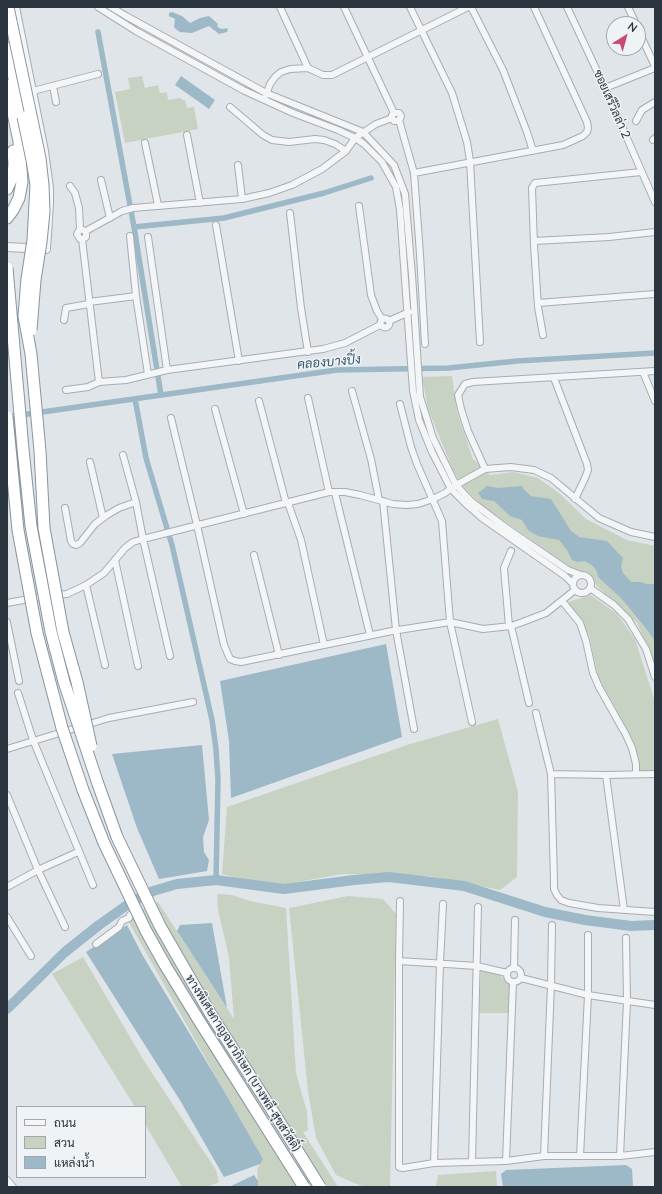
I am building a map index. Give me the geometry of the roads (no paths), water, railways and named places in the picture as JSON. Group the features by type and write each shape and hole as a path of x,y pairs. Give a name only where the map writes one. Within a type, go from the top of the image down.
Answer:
{"highway":[{"path":"8,7 40,158 44,185 44,212 34,288 30,354"},
{"path":"7,48 23,117 36,185 33,240 27,279 24,316 30,354 40,451 44,528 63,632 87,725 98,784"},
{"path":"7,85 19,140 22,182 19,198 7,218"},
{"path":"7,119 12,142 14,163 13,176 7,189"},
{"name":"ทางพิเศษกาญจนาภิเษก (บางพลี-สุขสวัสดิ์)","path":"7,268 23,449 31,526 36,555 50,632 64,682 98,784 117,837 160,926 210,1013 320,1187"},
{"name":"ทางพิเศษกาญจนาภิเษก (บางพลี-สุขสวัสดิ์)","path":"7,417 18,530 37,633 62,728 83,790 104,843 136,912 165,966 304,1187"}],"street":[{"path":"7,247 46,249 49,219 49,188 44,151 15,7"},
{"path":"98,7 136,31 243,90 355,138 364,144 382,162 396,187 400,210 411,381 419,420 432,452 453,487 482,518 565,576 574,587 583,593 590,588 590,579 585,575 568,570 480,509 453,487 424,415 420,397 406,194 394,165 363,132 266,93 111,7"},
{"path":"280,7 308,68"},
{"path":"344,7 368,57 394,120 398,120 414,173 425,344"},
{"path":"410,7 452,93 465,130 470,162 480,342"},
{"path":"266,101 266,93 275,77 281,72 290,68 308,68 323,75 332,75 468,7"},
{"path":"471,7 503,70 533,151"},
{"path":"414,173 563,145 583,136 587,132 588,128 586,118 534,7"},
{"name":"ซอยเสรีวิลล่า 2","path":"567,7 605,88 655,202"},
{"path":"605,88 655,67 646,47"},
{"path":"33,91 98,74"},
{"path":"53,86 56,102"},
{"path":"636,121 642,110 655,103"},
{"path":"230,107 263,135 272,140 289,142 315,139 324,140 335,144 346,151"},
{"path":"83,230 122,212 137,208 242,198 269,193 292,185 322,169 346,151 355,138 393,115"},
{"path":"187,135 200,203"},
{"path":"145,143 158,205"},
{"path":"238,165 242,198"},
{"path":"543,335 538,303 534,241 532,188 535,183 641,172"},
{"path":"101,180 110,218"},
{"path":"70,186 78,199 83,230 86,237 82,239 99,382"},
{"path":"359,206 371,295 381,322"},
{"path":"290,213 301,308 308,352"},
{"path":"216,225 238,360"},
{"path":"534,241 638,235 655,232"},
{"path":"130,236 136,296 150,374"},
{"path":"148,237 166,370"},
{"path":"538,303 655,294"},
{"path":"64,320 66,308 136,296"},
{"path":"66,390 88,387 99,382 126,380 166,370 323,349 345,343 381,322 385,318 389,321 406,312 415,310"},
{"path":"485,469 468,430 461,409 458,395 465,384 472,382 655,371"},
{"path":"643,372 655,401"},
{"path":"554,378 588,464 588,470 575,499"},
{"path":"352,391 381,500 396,630 414,729"},
{"path":"308,398 370,635"},
{"path":"259,401 287,503 301,540 324,645"},
{"path":"400,404 417,464 442,521 450,622 472,722"},
{"path":"215,409 244,514"},
{"path":"171,418 224,645 230,659 235,662 279,655 396,630 450,622 483,629 510,626 546,613 562,601 574,587 574,578 581,575"},
{"path":"123,455 136,502 170,656"},
{"path":"90,462 103,518"},
{"path":"7,603 68,594 86,585 104,573 125,548 133,542 143,539 332,492 345,492 393,504 418,504 433,499 485,469 511,467 534,470 551,478 599,518 632,532 655,537"},
{"path":"65,508 71,541 76,545 80,543 95,524 103,518 119,508 136,502"},
{"path":"511,551 504,568 510,626 529,703"},
{"path":"254,555 279,655"},
{"path":"115,560 138,666"},
{"path":"86,585 105,666"},
{"path":"590,588 614,605 628,619 646,649 655,677"},
{"path":"562,601 580,624 586,641 593,673 632,748 636,764 636,774"},
{"path":"7,622 19,681"},
{"path":"18,693 33,740 78,852 93,885"},
{"path":"7,749 109,718 193,702"},
{"path":"536,713 551,774 554,889 557,895 561,900 569,903 598,908 655,912"},
{"path":"551,774 655,774"},
{"path":"606,775 612,809 624,910"},
{"path":"7,795 38,870 65,927"},
{"path":"7,887 38,870 78,852"},
{"path":"400,901 399,1166 403,1168 434,1163 506,1161 544,1156 620,1156 655,1152"},
{"path":"434,1163 440,963 444,904"},
{"path":"472,1162 478,907"},
{"path":"96,944 119,927 122,921 129,918 130,915 136,912"},
{"path":"7,917 31,956"},
{"path":"514,968 515,920"},
{"path":"544,1156 552,925"},
{"path":"580,1156 588,996 588,935"},
{"path":"620,1156 627,1001 626,938"},
{"path":"399,962 477,966 507,973"},
{"path":"507,973 510,969 514,968"},
{"path":"514,968 520,971 521,978"},
{"path":"507,973 509,980 513,982 518,982 521,978"},
{"path":"521,978 588,996 655,1005"},
{"path":"506,1161 513,982"},
{"path":"7,1180 12,1187"}],"water":[{"path":"172,12 182,16 190,23 200,18 209,16 218,24 217,26 219,28 228,29 227,32 219,34 209,26 192,33 180,32 174,27 175,19 169,16 169,13"},
{"path":"181,76 215,100 209,109 175,85"},
{"path":"487,486 498,488 522,486 531,496 551,499 571,531 579,537 607,541 623,558 621,566 623,573 631,582 655,584 655,641 621,598 598,577 593,566 585,561 577,562 572,560 567,550 559,540 538,536 528,530 522,520 510,516 494,501 482,499 478,493"},
{"path":"386,644 402,737 231,798 229,741 220,681"},
{"path":"202,745 209,820 203,837 204,852 209,860 207,871 159,879 137,828 112,754"},
{"path":"212,923 227,1008 177,931 180,925"},
{"path":"127,925 143,956 263,1159 260,1164 224,1177 181,1102 86,952"},
{"path":"626,1165 632,1169 633,1187 503,1187 501,1174 506,1170"},
{"path":"254,1175 258,1181 258,1187 229,1187"}],"waterway":[{"path":"98,32 134,227 161,395"},
{"path":"134,227 224,218 324,193 371,178"},
{"name":"คลองบางปิ้ง","path":"7,417 337,370 449,368 517,361 655,353"},
{"path":"135,399 146,458 172,545 212,720 218,780 216,880"},
{"path":"7,1009 65,952 99,925 130,903 153,891 177,884 216,880 284,889 389,877 464,886 545,912 585,920 631,926 655,925"}]}
